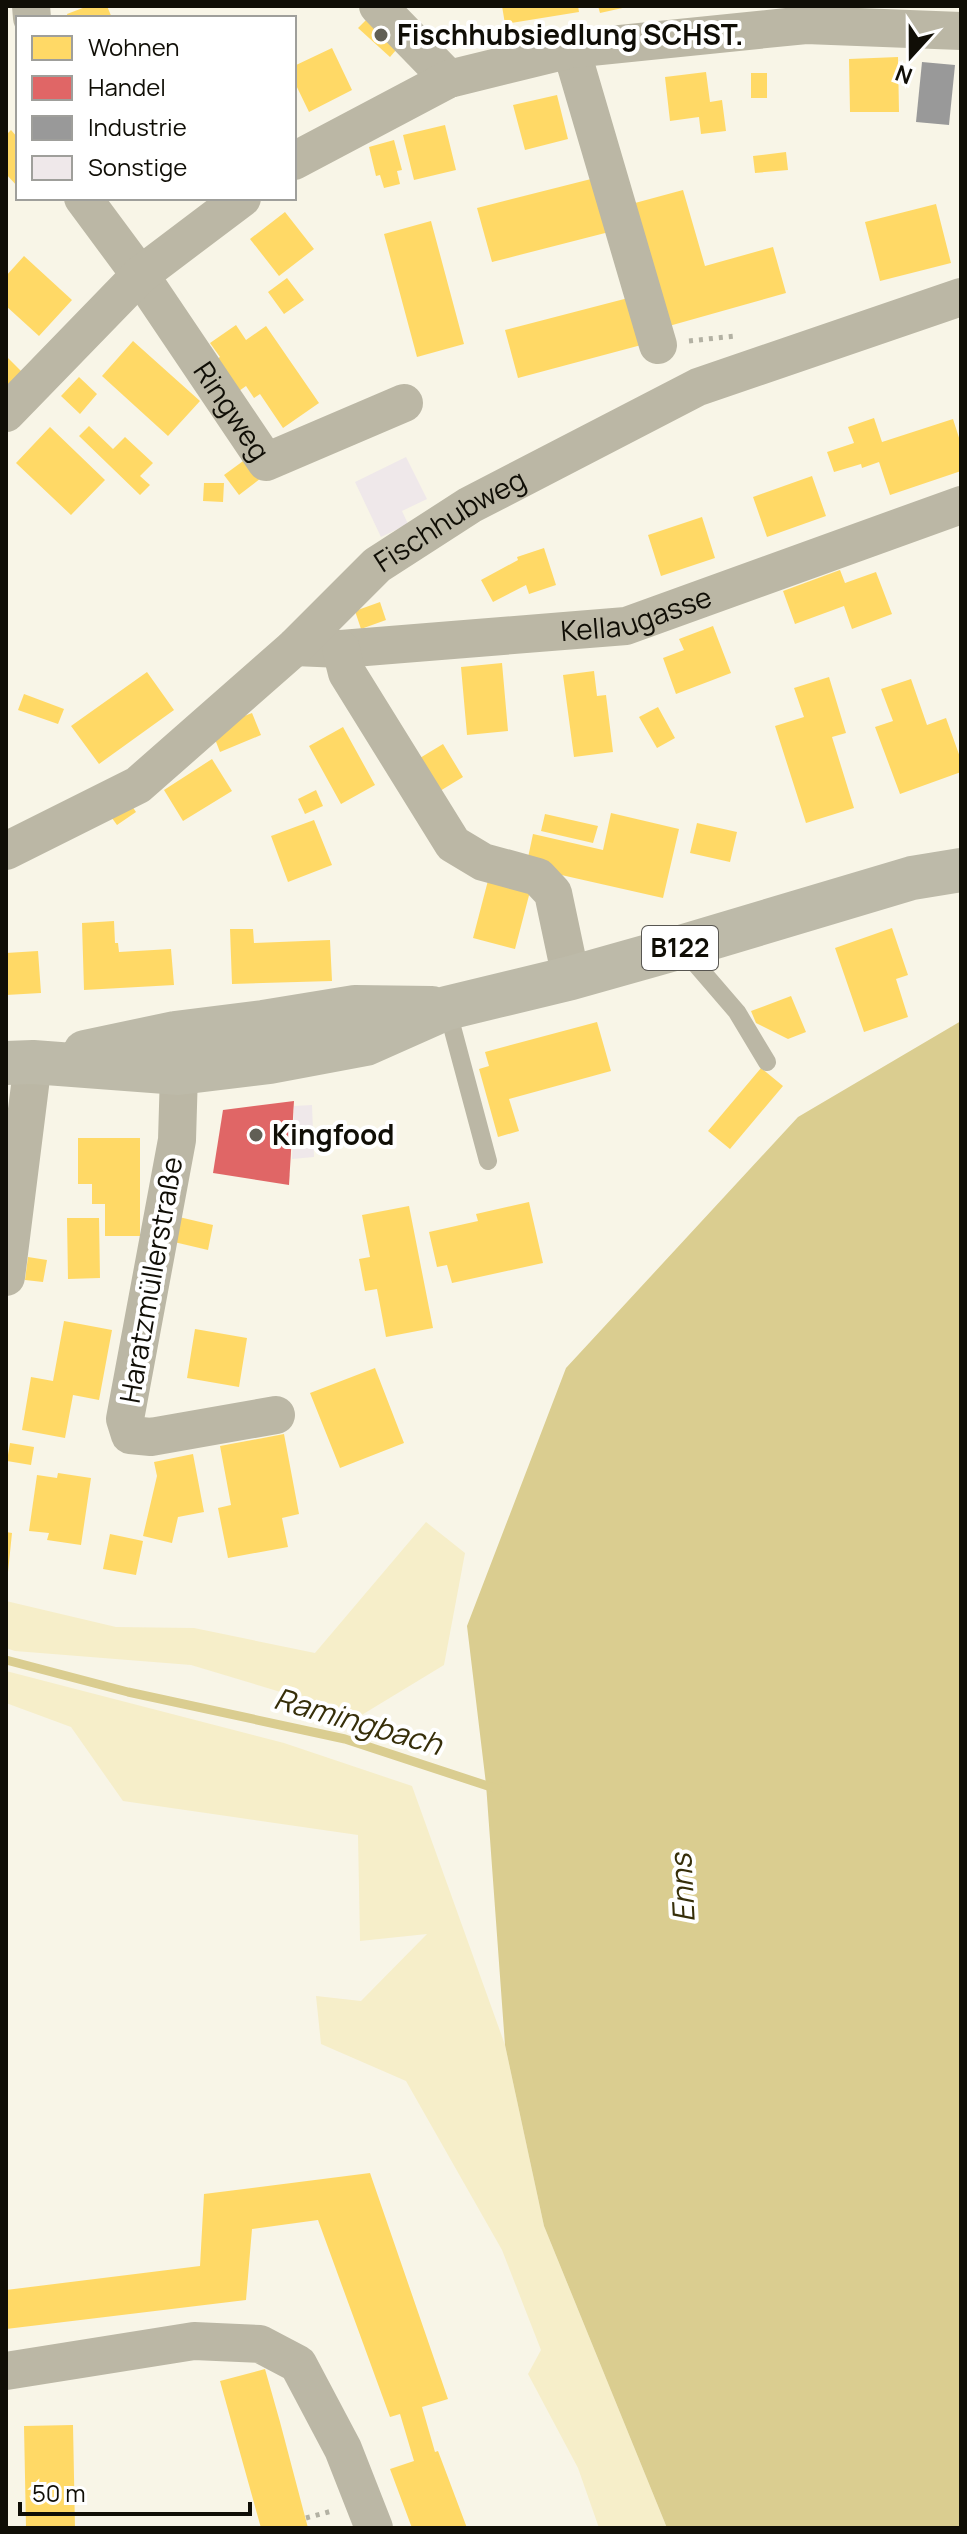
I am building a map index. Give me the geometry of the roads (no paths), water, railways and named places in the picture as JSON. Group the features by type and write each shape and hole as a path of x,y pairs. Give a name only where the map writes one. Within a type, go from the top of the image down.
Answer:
{"main road":[{"name":"B122","path":"912,878 961,850"},
{"name":"B122","path":"19,1063 177,1053 263,1022 355,1007 447,1008 571,978 912,878 961,870"}],"street":[{"path":"378,6 449,79"},
{"path":"296,160 449,79 571,49 806,25 961,31"},
{"path":"571,49 658,345"},
{"name":"Ringweg","path":"84,200 140,275 266,462 404,403"},
{"path":"6,413 140,275 239,200"},
{"name":"Fischhubweg","path":"6,851 138,785 295,647 377,565 470,505 698,387 961,297"},
{"name":"Kellaugasse","path":"295,647 341,649 626,626 961,505"},
{"path":"341,649 347,673 453,844 483,862 538,877 553,893 571,978"},
{"name":"Haratzmüllerstraße","path":"177,1053 177,1140 125,1419 130,1435 151,1437 276,1415"},
{"path":"6,1277 19,1063"},
{"path":"6,2371 194,2341 260,2344 298,2364 343,2449 374,2528"}],"lane":[{"path":"681,947 737,1012 767,1062"},
{"path":"447,1008 488,1161"}],"water":[{"name":"Enns","path":"961,1021 961,2528 667,2528 544,2226 505,2045 486,1784 467,1626 566,1368 798,1117"}],"waterway":[{"name":"Ramingbach","path":"6,1660 128,1692 345,1739 497,1789"}],"place":[{"name":"Fischhubsiedlung SCHST.","path":"381,35"},
{"name":"Kingfood","path":"256,1135"}]}
